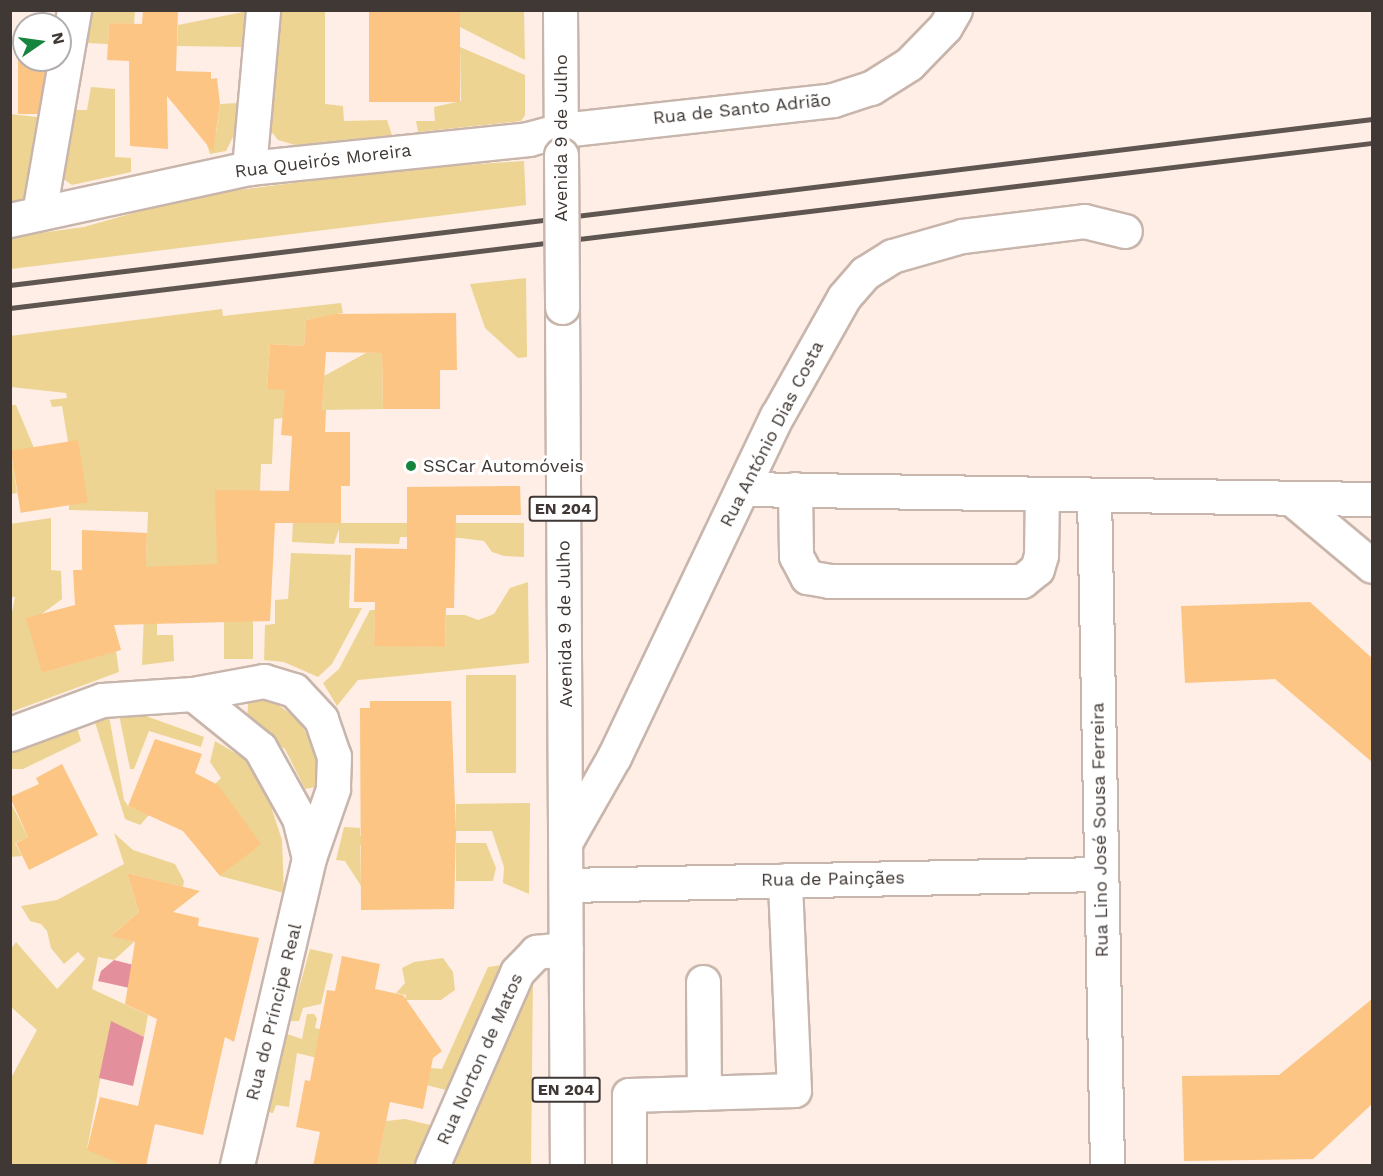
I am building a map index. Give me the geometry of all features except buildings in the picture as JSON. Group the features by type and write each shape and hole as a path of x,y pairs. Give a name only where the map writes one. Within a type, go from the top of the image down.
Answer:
{"street":[{"path":"25,217 74,10"},
{"path":"249,168 263,10"},
{"name":"Avenida 9 de Julho","path":"560,10 567,1166"},
{"name":"Rua de Santo Adrião","path":"639,120 833,100 871,88 909,64 945,27 955,10"},
{"name":"Rua Queirós Moreira","path":"25,217 249,168 528,139 561,142 639,120"},
{"name":"Rua António Dias Costa","path":"566,842 614,757 777,416 844,297 865,273 892,256 974,234 1084,221 1125,231"},
{"path":"742,489 1372,499"},
{"path":"795,489 799,562 807,577 829,581 1022,581 1037,569 1041,555 1042,494"},
{"name":"Rua Lino José Sousa Ferreira","path":"1094,495 1107,1166"},
{"path":"1292,499 1372,566"},
{"name":"Rua do Príncipe Real","path":"10,734 102,700 193,694 242,683 282,683 308,700 321,719 330,739 334,775 309,858 237,1166"},
{"name":"Rua do Príncipe Real","path":"193,694 260,748 299,818 309,858"},
{"name":"Rua de Painçães","path":"566,885 1101,873"},
{"path":"629,1166 629,1095 794,1090 785,880"},
{"name":"Rua Norton de Matos","path":"432,1166 517,972 536,952 566,949"},
{"path":"703,982 704,1093"}],"shaded area":[{"path":"92,11 135,11 134,24 109,23 108,44 85,43"},
{"path":"248,11 245,47 177,46 178,25"},
{"path":"281,11 325,11 325,104 343,106 344,121 387,120 392,135 295,145 278,140 270,130"},
{"path":"460,11 524,11 525,60 460,27"},
{"path":"460,47 525,75 525,115 521,121 418,132 416,121 435,121 434,107 461,101"},
{"path":"91,87 115,89 115,157 131,158 131,172 72,185 62,178 71,110 87,110"},
{"path":"239,103 237,129 226,151 210,154 207,145 216,133 220,104"},
{"path":"10,114 46,118 25,209 10,211"},
{"path":"524,161 526,205 11,269 10,237 84,227 197,195 413,168"},
{"path":"526,278 527,357 518,358 485,328 470,284"},
{"path":"341,303 343,313 306,320 304,346 270,344 267,388 294,390 283,418 274,419 272,464 261,464 260,491 230,563 157,615 157,635 173,635 174,661 142,665 148,512 69,510 68,442 62,406 52,407 50,400 67,398 66,393 11,387 10,336 222,309 223,316"},
{"path":"366,353 382,353 383,409 322,410 324,376"},
{"path":"11,405 16,405 34,448 11,452"},
{"path":"11,452 17,493 11,494"},
{"path":"51,518 51,570 61,571 62,599 35,619 42,673 116,651 119,672 11,712 10,623 15,597 11,597 10,524"},
{"path":"293,523 524,523 524,557 504,556 492,552 484,541 460,538 400,537 399,544 339,543 339,529 334,544 292,542"},
{"path":"291,553 351,555 349,608 362,608 332,664 318,677 284,662 264,660 265,625 275,624 275,600 288,599"},
{"path":"528,582 529,663 358,680 337,706 323,683 339,669 370,610 375,610 374,645 445,647 446,615 465,615 478,620 494,614 510,588"},
{"path":"224,621 253,621 253,659 224,659"},
{"path":"466,675 516,675 516,773 466,773"},
{"path":"257,697 274,702 299,720 318,755 321,778 316,787 305,789 285,749 247,721 248,704"},
{"path":"119,715 146,716 204,737 201,747 149,731 134,769 130,769"},
{"path":"109,716 124,800 128,806 149,815 140,825 125,819 94,719"},
{"path":"76,724 81,741 23,769 11,769 10,753"},
{"path":"215,741 242,757 263,782 282,840 284,893 220,876 260,844 215,784 221,778 210,762"},
{"path":"11,803 28,837 15,843 22,856 11,857"},
{"path":"530,803 529,894 503,883 504,867 492,831 456,831 456,804"},
{"path":"344,827 360,828 360,836 366,836 366,844 360,845 361,886 345,861 336,860"},
{"path":"114,833 133,850 175,864 184,881 183,887 127,873 139,912 112,935 134,942 114,960 98,957 92,989 148,1015 144,1037 111,1022 87,1149 126,1165 11,1165 11,1078 37,1030 11,1007 11,949 16,942 57,989 85,959 78,952 64,964 51,948 47,931 41,924 30,921 21,906 57,900 124,864"},
{"path":"456,843 486,843 496,868 493,881 456,881"},
{"path":"310,949 333,954 321,1004 303,1008 299,1021 290,1021"},
{"path":"443,958 453,972 455,990 441,1000 405,1000 406,995 396,993 405,983 402,968 414,962"},
{"path":"114,960 157,971 152,993 98,981 101,971"},
{"path":"509,964 450,1091 297,1053 289,1107 276,1105 273,1113 268,1112 287,1034 302,1039 307,1014 314,1014 317,1019 315,1028 339,1033 420,1067 442,1069 488,967"},
{"path":"533,975 531,1165 446,1166"},
{"path":"111,1021 144,1037 133,1086 99,1078"},
{"path":"405,1119 434,1126 415,1165 377,1166 386,1121"}],"railway":[{"path":"10,285 1372,119"},
{"path":"10,308 1372,143"}],"place":[{"name":"SSCar Automóveis","path":"411,466"}]}
